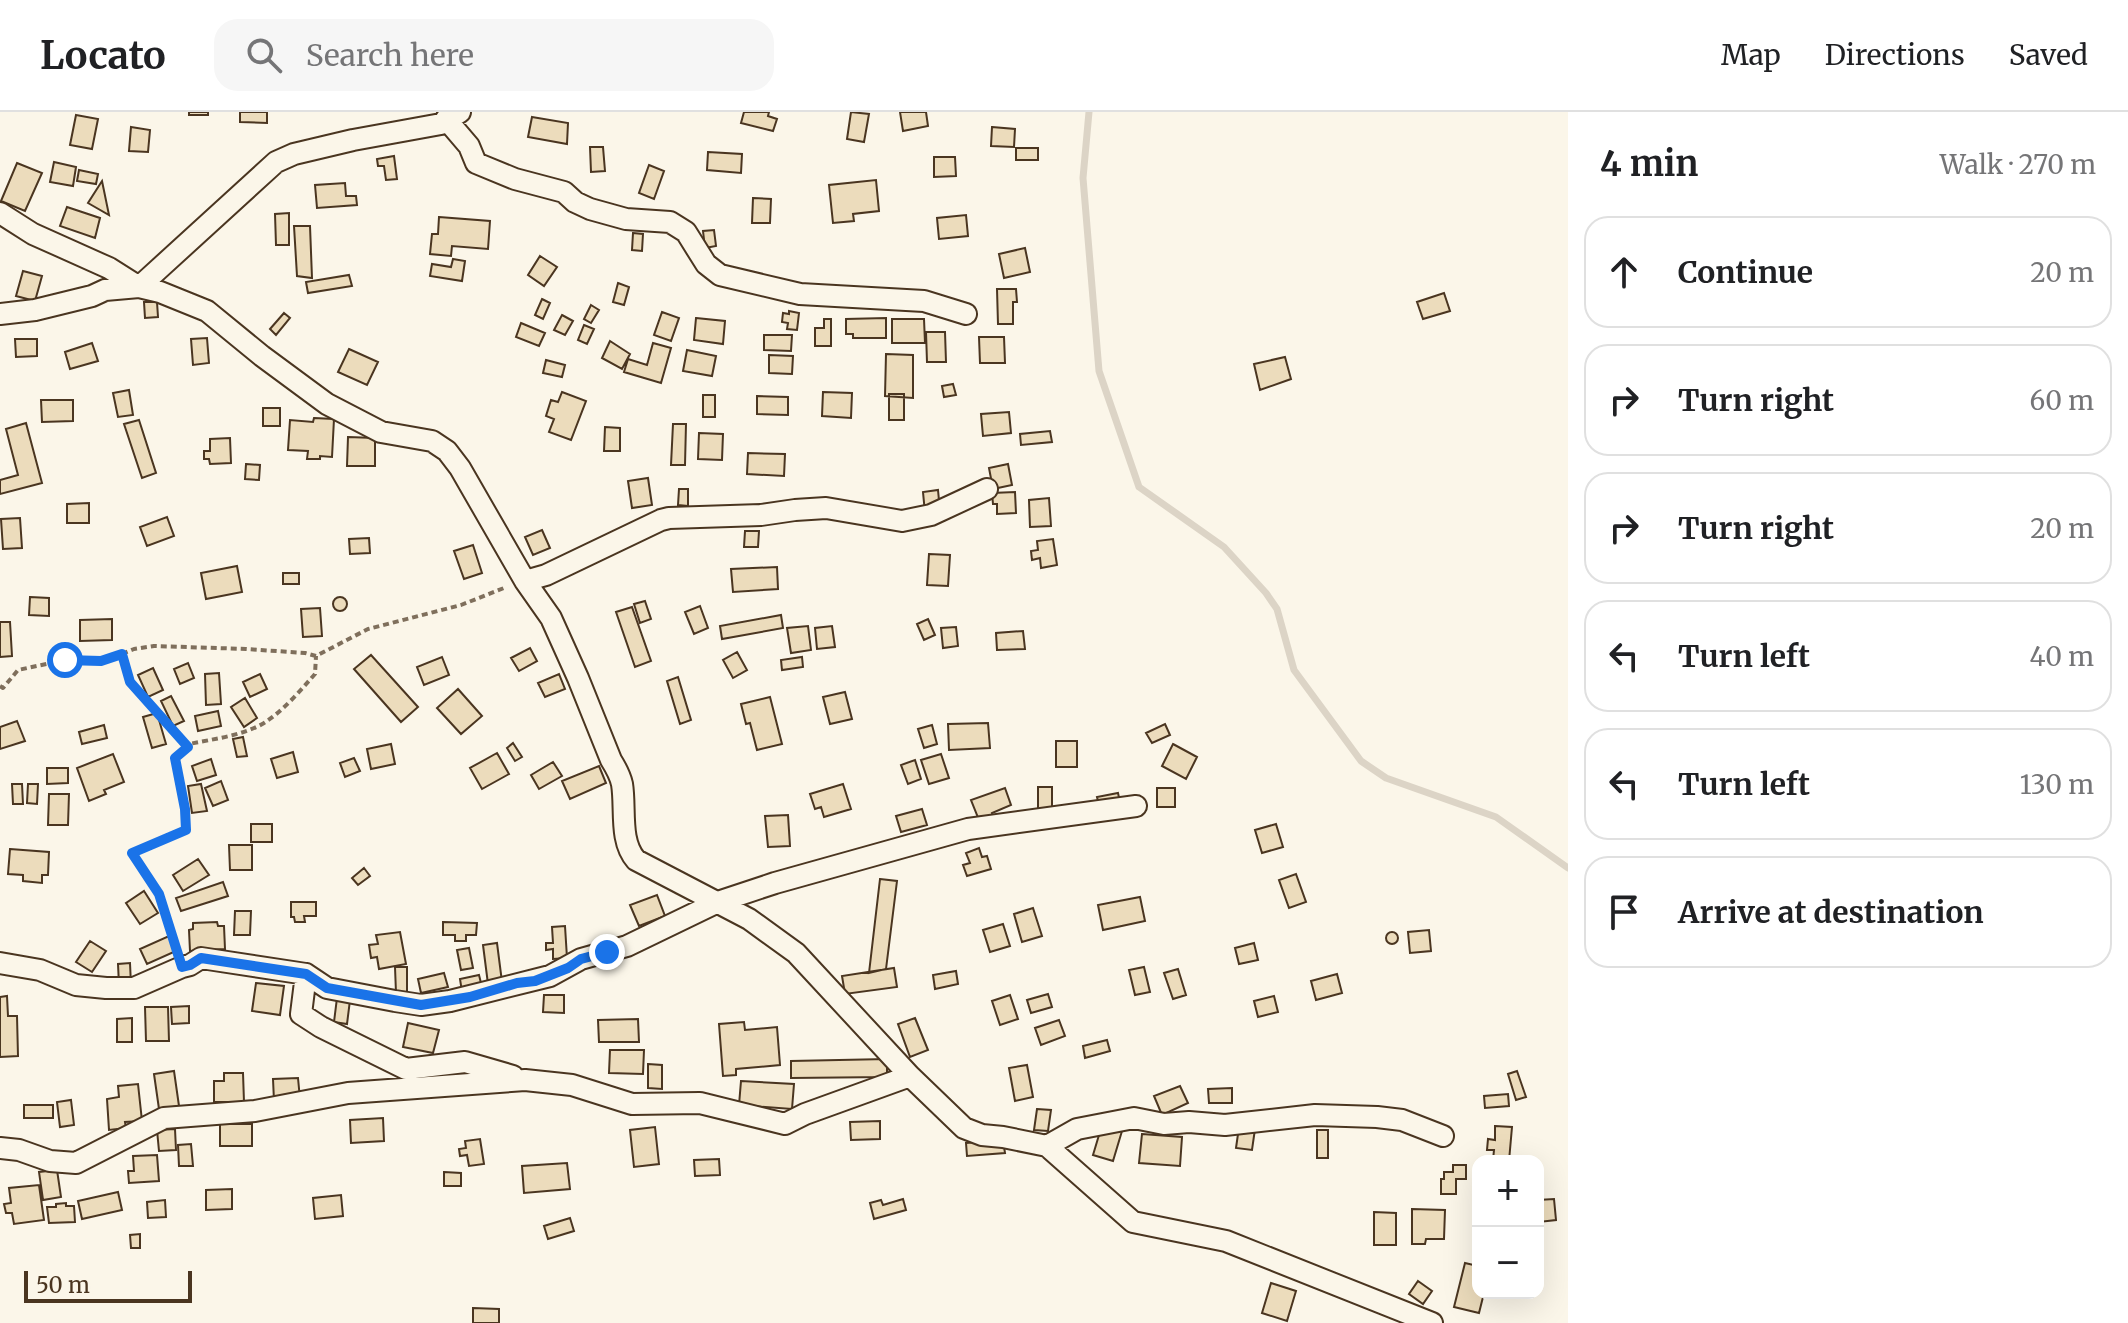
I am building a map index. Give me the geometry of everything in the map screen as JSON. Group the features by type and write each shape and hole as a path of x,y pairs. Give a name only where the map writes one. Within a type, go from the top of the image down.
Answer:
{"street":[{"path":"139,287 276,162 294,154 353,140 441,124 452,114 476,163 515,179 564,192 590,209 626,219 670,222 686,232 706,264 720,275 800,294 924,301 966,314"},
{"path":"0,213 33,234 109,268 139,287"},
{"path":"0,314 35,310 105,290 139,287 160,292 207,311 327,404 381,432 432,441 447,451 460,468 525,581 551,618 618,772 630,853 636,860 749,919 796,953 910,1076 964,1128 982,1135 1047,1146 1133,1222 1226,1241 1432,1323"},
{"path":"525,581 546,575 669,518 761,515 826,508 902,521 931,515 987,489"},
{"path":"0,963 40,970 76,985 134,988 201,958 306,974 327,988 379,998 421,1005 450,1001 550,976 581,959 627,946 718,902 775,883 968,829 1136,806"},
{"path":"306,974 301,1014 406,1069 465,1062 525,1080"},
{"path":"0,1148 19,1150 50,1161 76,1163 164,1118 255,1111 348,1093 525,1080 572,1085 632,1104 700,1103 785,1124 910,1076"},
{"path":"1047,1146 1077,1129 1134,1118 1164,1124 1189,1122 1225,1125 1315,1115 1377,1117 1402,1120 1443,1136"}],"path":[{"path":"0,686 3,688 18,670 65,660 101,661 134,649 154,646 246,649 316,656 368,629 461,605 525,581"},
{"path":"122,654 130,682 188,747"},
{"path":"182,967 159,894 132,853 186,830 175,758 189,744 263,724 315,674 316,656"}],"building":[{"path":"189,112 208,112 208,115 189,115"},
{"path":"240,112 267,112 267,123 240,122"},
{"path":"744,112 769,112 768,116 777,119 773,131 741,123"},
{"path":"851,112 869,114 864,142 847,139"},
{"path":"900,112 926,112 928,126 903,131"},
{"path":"76,115 98,119 92,149 70,145"},
{"path":"532,117 568,123 567,144 528,137"},
{"path":"131,127 150,130 148,152 129,151"},
{"path":"992,127 1015,129 1014,147 991,146"},
{"path":"590,147 603,147 605,171 591,172"},
{"path":"1016,148 1038,148 1038,160 1016,160"},
{"path":"708,152 742,154 741,173 707,170"},
{"path":"394,156 397,179 386,180 384,166 378,166 377,159"},
{"path":"934,157 955,157 956,176 934,177"},
{"path":"54,162 76,167 73,186 50,182"},
{"path":"17,163 42,173 25,211 1,201"},
{"path":"649,165 664,171 654,199 639,193"},
{"path":"79,170 98,174 96,184 77,181"},
{"path":"876,180 879,211 853,214 854,221 833,223 829,185"},
{"path":"102,181 109,215 88,203"},
{"path":"345,183 346,196 356,196 357,205 317,208 315,185"},
{"path":"753,198 771,199 770,223 752,223"},
{"path":"67,207 100,218 95,238 60,226"},
{"path":"289,213 289,245 276,245 275,214"},
{"path":"966,215 968,236 939,239 937,218"},
{"path":"439,217 490,221 488,249 452,246 451,256 430,254 432,234 438,234"},
{"path":"294,226 310,226 312,278 297,276"},
{"path":"714,230 716,246 705,248 703,231"},
{"path":"633,233 643,234 642,251 632,250"},
{"path":"1025,248 1030,272 1004,278 999,254"},
{"path":"540,256 557,267 544,286 528,275"},
{"path":"453,259 465,261 462,281 430,276 432,264 451,267"},
{"path":"23,271 42,276 35,301 16,296"},
{"path":"349,275 352,286 308,293 306,282"},
{"path":"618,283 629,287 624,305 613,302"},
{"path":"997,289 1016,289 1013,324 998,324"},
{"path":"1444,293 1450,311 1423,319 1417,302"},
{"path":"542,299 550,303 543,319 535,315"},
{"path":"144,302 157,302 158,317 145,318"},
{"path":"591,305 599,310 591,323 584,319"},
{"path":"789,311 799,313 797,330 787,329 788,323 782,322 783,313 789,314"},
{"path":"662,312 679,318 671,341 654,335"},
{"path":"284,313 290,318 276,335 270,329"},
{"path":"562,315 573,321 565,335 554,330"},
{"path":"696,318 725,321 723,344 694,340"},
{"path":"886,318 886,338 853,338 853,334 846,334 846,319"},
{"path":"824,319 831,319 831,346 815,346 815,328 824,328"},
{"path":"892,319 924,319 925,343 892,343"},
{"path":"521,323 545,333 539,346 516,337"},
{"path":"584,325 594,329 587,344 578,340"},
{"path":"926,332 945,332 946,362 927,362"},
{"path":"764,335 792,335 791,351 764,350"},
{"path":"979,337 1004,337 1005,363 980,363"},
{"path":"207,338 209,363 193,365 191,339"},
{"path":"15,339 37,339 37,356 16,357"},
{"path":"610,341 630,354 622,369 602,358"},
{"path":"92,343 98,361 70,369 65,352"},
{"path":"653,343 671,348 661,383 624,372 628,359 647,365"},
{"path":"349,349 378,362 367,385 338,372"},
{"path":"687,350 716,356 712,376 683,371"},
{"path":"886,354 913,355 913,398 885,396"},
{"path":"769,355 793,356 792,374 769,373"},
{"path":"1285,357 1291,379 1260,390 1254,364"},
{"path":"546,360 565,365 562,377 543,373"},
{"path":"953,384 956,395 944,397 942,386"},
{"path":"129,390 133,415 118,417 113,393"},
{"path":"562,392 586,401 571,440 549,432 554,419 546,416 551,400 558,402"},
{"path":"823,392 852,393 851,418 822,416"},
{"path":"889,394 904,394 904,420 889,420"},
{"path":"703,395 715,395 715,417 703,417"},
{"path":"757,396 788,397 788,415 757,414"},
{"path":"41,400 73,400 73,421 42,422"},
{"path":"263,408 280,408 280,426 263,426"},
{"path":"1009,412 1011,433 983,436 981,414"},
{"path":"314,418 334,419 332,457 307,459 308,451 288,450 290,420 313,422"},
{"path":"139,420 156,473 142,478 124,424"},
{"path":"26,423 42,483 0,494 0,480 18,475 6,429"},
{"path":"673,424 686,424 685,465 671,465"},
{"path":"605,427 620,428 620,451 604,451"},
{"path":"1050,431 1052,442 1021,445 1020,434"},
{"path":"699,433 723,434 722,460 698,459"},
{"path":"348,437 375,438 375,466 347,466"},
{"path":"230,438 231,463 210,464 209,459 204,459 204,451 210,451 210,439"},
{"path":"748,453 785,454 784,476 747,474"},
{"path":"246,464 260,465 259,480 245,479"},
{"path":"1008,464 1012,485 993,489 989,468"},
{"path":"648,478 652,505 632,508 628,481"},
{"path":"679,489 688,489 688,506 678,505"},
{"path":"938,490 940,511 925,513 923,492"},
{"path":"1015,492 1016,513 997,514 992,493"},
{"path":"1049,498 1051,526 1030,527 1029,500"},
{"path":"89,503 89,523 67,523 67,504"},
{"path":"167,517 174,536 147,546 140,527"},
{"path":"20,518 22,548 3,549 1,519"},
{"path":"542,530 550,548 533,555 525,537"},
{"path":"745,531 759,531 758,547 744,547"},
{"path":"369,538 370,553 350,554 349,539"},
{"path":"1053,539 1057,565 1041,568 1040,558 1032,560 1031,551 1038,550 1037,541"},
{"path":"473,545 482,573 464,579 454,551"},
{"path":"929,554 950,555 948,586 927,585"},
{"path":"237,566 242,592 206,599 201,573"},
{"path":"777,567 778,589 733,592 731,569"},
{"path":"283,573 299,573 299,584 283,584"},
{"path":"30,597 49,598 49,616 29,615"},
{"path":"340,597 347,604 340,611 333,604"},
{"path":"645,601 651,619 640,623 634,604"},
{"path":"700,606 708,628 694,634 685,612"},
{"path":"632,607 651,661 635,667 616,612"},
{"path":"320,608 322,636 303,637 301,609"},
{"path":"781,615 783,628 722,639 720,626"},
{"path":"112,619 112,640 80,641 80,620"},
{"path":"928,619 935,635 924,640 917,624"},
{"path":"0,622 10,622 12,656 0,657"},
{"path":"808,626 811,650 791,653 787,628"},
{"path":"832,626 835,647 817,649 815,628"},
{"path":"956,627 958,646 943,648 941,628"},
{"path":"1023,631 1025,649 997,650 996,633"},
{"path":"530,648 537,661 519,671 511,658"},
{"path":"737,652 747,670 733,678 723,660"},
{"path":"371,655 418,707 401,722 354,669"},
{"path":"442,657 449,675 424,685 417,667"},
{"path":"802,657 803,667 782,670 781,660"},
{"path":"188,663 194,678 180,684 174,669"},
{"path":"153,668 163,690 148,697 138,675"},
{"path":"219,673 221,704 206,705 205,674"},
{"path":"260,674 267,689 250,697 243,682"},
{"path":"559,674 565,689 545,697 538,683"},
{"path":"678,677 691,720 680,724 667,681"},
{"path":"458,689 482,716 461,734 437,708"},
{"path":"845,692 852,719 830,724 823,697"},
{"path":"171,696 184,721 173,726 161,701"},
{"path":"770,697 782,744 757,750 741,704"},
{"path":"245,698 257,718 244,727 231,707"},
{"path":"218,711 221,726 198,731 195,716"},
{"path":"157,713 166,744 152,748 143,717"},
{"path":"17,721 25,741 0,749 0,727"},
{"path":"988,723 990,748 949,750 948,724"},
{"path":"1165,724 1170,735 1152,743 1146,733"},
{"path":"104,725 107,738 82,744 79,732"},
{"path":"932,725 937,744 924,748 918,729"},
{"path":"243,737 247,756 237,757 233,739"},
{"path":"1056,741 1077,741 1077,767 1056,767"},
{"path":"513,743 522,757 515,761 507,748"},
{"path":"391,744 395,764 371,769 367,749"},
{"path":"1173,744 1197,757 1186,779 1162,766"},
{"path":"293,752 298,772 277,778 271,759"},
{"path":"497,753 509,774 482,789 470,768"},
{"path":"113,754 124,782 104,790 106,794 89,801 77,768"},
{"path":"941,754 949,778 929,784 921,760"},
{"path":"354,758 360,771 345,777 340,763"},
{"path":"211,759 216,775 197,781 192,766"},
{"path":"915,760 921,779 908,784 901,765"},
{"path":"553,762 562,776 539,789 531,775"},
{"path":"599,766 606,783 570,799 562,781"},
{"path":"47,768 68,768 68,783 47,784"},
{"path":"221,781 228,800 213,806 205,788"},
{"path":"12,784 22,784 23,804 13,804"},
{"path":"28,784 38,784 37,804 27,803"},
{"path":"201,784 207,811 192,813 188,786"},
{"path":"843,784 851,809 824,817 821,807 815,809 810,794"},
{"path":"1038,787 1052,787 1052,814 1038,814"},
{"path":"1005,788 1011,805 992,813 995,820 981,825 971,800"},
{"path":"1157,788 1175,788 1175,807 1157,807"},
{"path":"1118,793 1122,811 1102,816 1097,797"},
{"path":"49,794 69,794 68,825 48,825"},
{"path":"922,809 927,825 901,832 896,816"},
{"path":"788,815 790,846 768,847 765,816"},
{"path":"251,824 272,824 272,842 251,842"},
{"path":"1276,824 1283,847 1262,853 1255,830"},
{"path":"229,845 252,845 252,870 230,870"},
{"path":"979,848 982,857 987,856 991,869 967,876 963,865 970,863 966,853"},
{"path":"10,849 49,852 48,875 42,875 42,883 23,881 23,875 8,874"},
{"path":"198,859 209,875 183,891 173,875"},
{"path":"364,868 370,876 358,885 352,878"},
{"path":"1296,874 1306,902 1289,908 1279,880"},
{"path":"880,879 897,881 886,969 869,973"},
{"path":"223,882 228,896 181,911 176,898"},
{"path":"144,891 158,913 140,924 126,903"},
{"path":"657,895 665,916 639,926 630,905"},
{"path":"1140,897 1145,921 1103,930 1098,905"},
{"path":"291,902 316,902 316,916 304,916 305,922 295,922 291,917"},
{"path":"1033,908 1042,936 1022,942 1014,914"},
{"path":"235,911 251,911 250,935 234,935"},
{"path":"217,922 218,926 224,926 225,949 190,951 189,930 193,929 193,923"},
{"path":"443,922 477,923 476,935 466,935 466,941 455,941 455,935 443,935"},
{"path":"1003,924 1010,946 990,952 983,930"},
{"path":"565,926 567,958 553,959 553,949 546,950 546,943 553,943 552,927"},
{"path":"1429,930 1431,951 1410,953 1408,932"},
{"path":"400,932 406,964 379,969 377,957 371,958 369,945 378,944 376,935"},
{"path":"1392,932 1398,938 1392,944 1386,938"},
{"path":"169,936 176,951 147,964 140,949"},
{"path":"90,941 106,951 92,972 76,962"},
{"path":"497,943 502,982 488,984 483,945"},
{"path":"1254,943 1258,960 1239,964 1235,948"},
{"path":"469,948 473,968 461,970 457,950"},
{"path":"130,963 131,985 119,985 118,964"},
{"path":"395,967 407,967 407,992 396,993"},
{"path":"1144,967 1150,992 1135,995 1129,970"},
{"path":"894,968 897,987 845,994 842,976"},
{"path":"1178,969 1186,995 1173,999 1164,973"},
{"path":"956,971 958,984 935,989 933,975"},
{"path":"444,973 448,987 421,993 418,979"},
{"path":"1337,974 1342,993 1316,1000 1311,981"},
{"path":"479,975 482,987 462,992 460,979"},
{"path":"256,983 284,986 280,1015 252,1011"},
{"path":"1048,994 1052,1007 1031,1013 1027,1000"},
{"path":"544,995 564,995 564,1013 543,1012"},
{"path":"1010,995 1018,1019 1000,1025 992,1001"},
{"path":"7,996 8,1016 17,1016 18,1056 0,1057 0,997"},
{"path":"1274,996 1278,1012 1258,1017 1254,1001"},
{"path":"337,998 350,1000 347,1024 334,1022"},
{"path":"189,1006 189,1023 172,1024 171,1007"},
{"path":"145,1007 168,1007 169,1041 146,1041"},
{"path":"132,1018 132,1042 117,1042 117,1019"},
{"path":"915,1018 928,1050 910,1057 898,1024"},
{"path":"638,1019 639,1042 599,1042 598,1020"},
{"path":"1059,1020 1065,1036 1041,1045 1035,1028"},
{"path":"744,1022 745,1030 777,1027 780,1065 736,1069 736,1075 723,1076 719,1024"},
{"path":"408,1023 439,1030 433,1053 403,1047"},
{"path":"1107,1040 1110,1051 1085,1058 1083,1046"},
{"path":"610,1050 644,1050 643,1074 609,1073"},
{"path":"887,1059 887,1077 791,1078 791,1061"},
{"path":"648,1064 662,1065 662,1089 648,1088"},
{"path":"1027,1065 1033,1097 1015,1101 1009,1068"},
{"path":"174,1071 179,1106 159,1109 154,1074"},
{"path":"1517,1071 1526,1097 1516,1100 1508,1074"},
{"path":"224,1073 243,1073 244,1102 214,1102 214,1081 224,1081"},
{"path":"298,1078 300,1099 274,1101 273,1079"},
{"path":"741,1081 794,1084 792,1109 739,1105"},
{"path":"138,1084 142,1121 125,1122 126,1128 109,1130 107,1099 119,1097 118,1086"},
{"path":"1180,1086 1188,1103 1162,1115 1154,1096"},
{"path":"1232,1088 1232,1103 1209,1103 1208,1089"},
{"path":"1508,1094 1509,1106 1485,1108 1484,1096"},
{"path":"71,1100 74,1125 60,1127 57,1102"},
{"path":"24,1105 53,1105 53,1118 24,1118"},
{"path":"1037,1109 1051,1110 1048,1131 1034,1130"},
{"path":"383,1118 384,1141 351,1143 350,1120"},
{"path":"880,1121 880,1139 851,1140 850,1122"},
{"path":"220,1124 252,1124 252,1146 220,1146"},
{"path":"1102,1125 1122,1131 1113,1161 1093,1155"},
{"path":"1495,1126 1512,1127 1510,1155 1494,1155 1494,1150 1487,1150 1488,1139 1495,1140"},
{"path":"655,1127 659,1164 634,1167 630,1130"},
{"path":"1239,1127 1255,1129 1252,1150 1236,1148"},
{"path":"175,1129 176,1150 159,1151 157,1130"},
{"path":"1317,1130 1328,1130 1328,1158 1317,1158"},
{"path":"1142,1134 1182,1137 1180,1166 1139,1163"},
{"path":"480,1139 484,1164 469,1166 467,1155 460,1156 459,1149 466,1148 465,1141"},
{"path":"1003,1140 1005,1153 967,1156 966,1143"},
{"path":"191,1144 193,1166 179,1166 178,1145"},
{"path":"157,1155 159,1181 129,1183 128,1171 134,1171 133,1156"},
{"path":"719,1159 720,1175 695,1176 694,1160"},
{"path":"567,1163 570,1189 524,1193 522,1166"},
{"path":"1453,1165 1466,1165 1466,1179 1456,1179 1456,1194 1441,1194 1441,1179 1444,1179 1444,1172 1453,1172"},
{"path":"57,1170 61,1197 43,1200 39,1172"},
{"path":"444,1172 461,1173 461,1186 444,1186"},
{"path":"39,1185 44,1220 14,1224 12,1213 6,1213 4,1204 11,1203 9,1188"},
{"path":"232,1189 232,1209 206,1210 206,1190"},
{"path":"118,1192 122,1210 82,1219 78,1201"},
{"path":"341,1195 343,1216 315,1219 313,1198"},
{"path":"903,1199 906,1210 874,1219 870,1203 881,1200 883,1205"},
{"path":"1554,1199 1556,1220 1544,1221 1544,1200"},
{"path":"165,1200 166,1217 148,1218 147,1202"},
{"path":"66,1203 66,1206 74,1206 75,1222 49,1223 47,1207"},
{"path":"1412,1209 1445,1210 1444,1239 1426,1239 1425,1244 1412,1244"},
{"path":"1374,1212 1396,1213 1396,1245 1374,1245"},
{"path":"570,1218 574,1231 548,1239 544,1226"},
{"path":"140,1234 140,1248 131,1248 130,1235"},
{"path":"1465,1263 1472,1265 1472,1299 1482,1299 1479,1313 1454,1307"},
{"path":"1418,1281 1432,1291 1423,1304 1409,1294"},
{"path":"1271,1283 1296,1291 1287,1321 1262,1313"},
{"path":"473,1308 499,1309 499,1323 473,1323"}],"waterway":[{"path":"1089,112 1083,178 1099,371 1139,487 1224,547 1266,593 1277,609 1294,670 1361,761 1386,778 1496,817 1568,868"}],"route":[{"path":"65,660 101,661 122,654 130,682 188,747 175,758 186,830 132,853 164,905 182,967 201,958 306,974 327,988 421,1005 535,981 568,968 576,961 607,952"}]}
